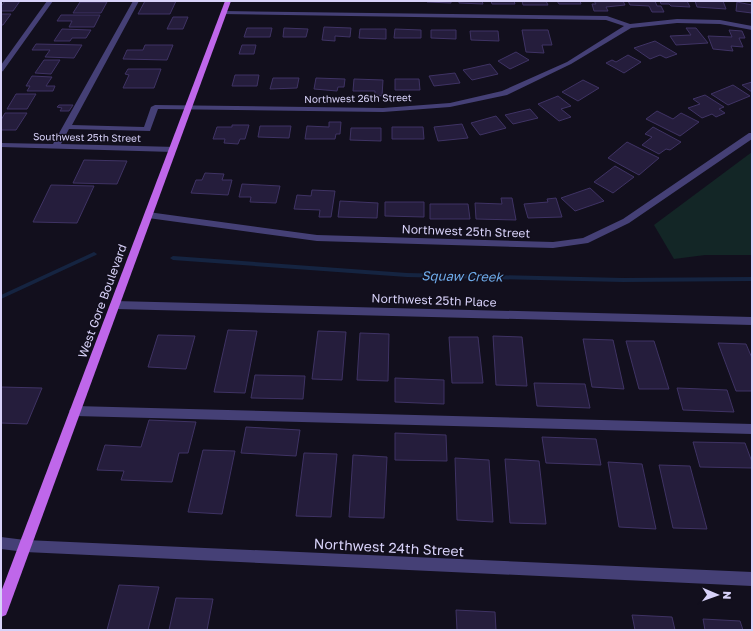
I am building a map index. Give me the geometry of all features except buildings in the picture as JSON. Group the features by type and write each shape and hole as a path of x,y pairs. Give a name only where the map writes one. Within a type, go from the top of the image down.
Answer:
{"main road":[{"name":"West Gore Boulevard","path":"1,610 228,1"}],"street":[{"path":"1,70 50,1"},
{"path":"56,146 136,1"},
{"path":"224,13 606,18 630,26 684,22 720,22 752,28"},
{"name":"Northwest 26th Street","path":"67,128 147,129 155,107 383,110 450,105 504,93 569,63 630,26"},
{"name":"Northwest 25th Street","path":"148,215 318,238 553,245 585,241 626,221 752,135"},
{"name":"Southwest 25th Street","path":"1,145 173,149"},
{"name":"Northwest 25th Place","path":"115,305 752,321"},
{"path":"75,411 752,429"},
{"name":"Northwest 24th Street","path":"1,543 25,546 752,579"}],"green space":[{"path":"752,152 752,255 705,255 674,259 654,225"}],"waterway":[{"name":"Squaw Creek","path":"1,297 94,254"},
{"name":"Squaw Creek","path":"173,258 407,275 623,280 752,279"}]}
